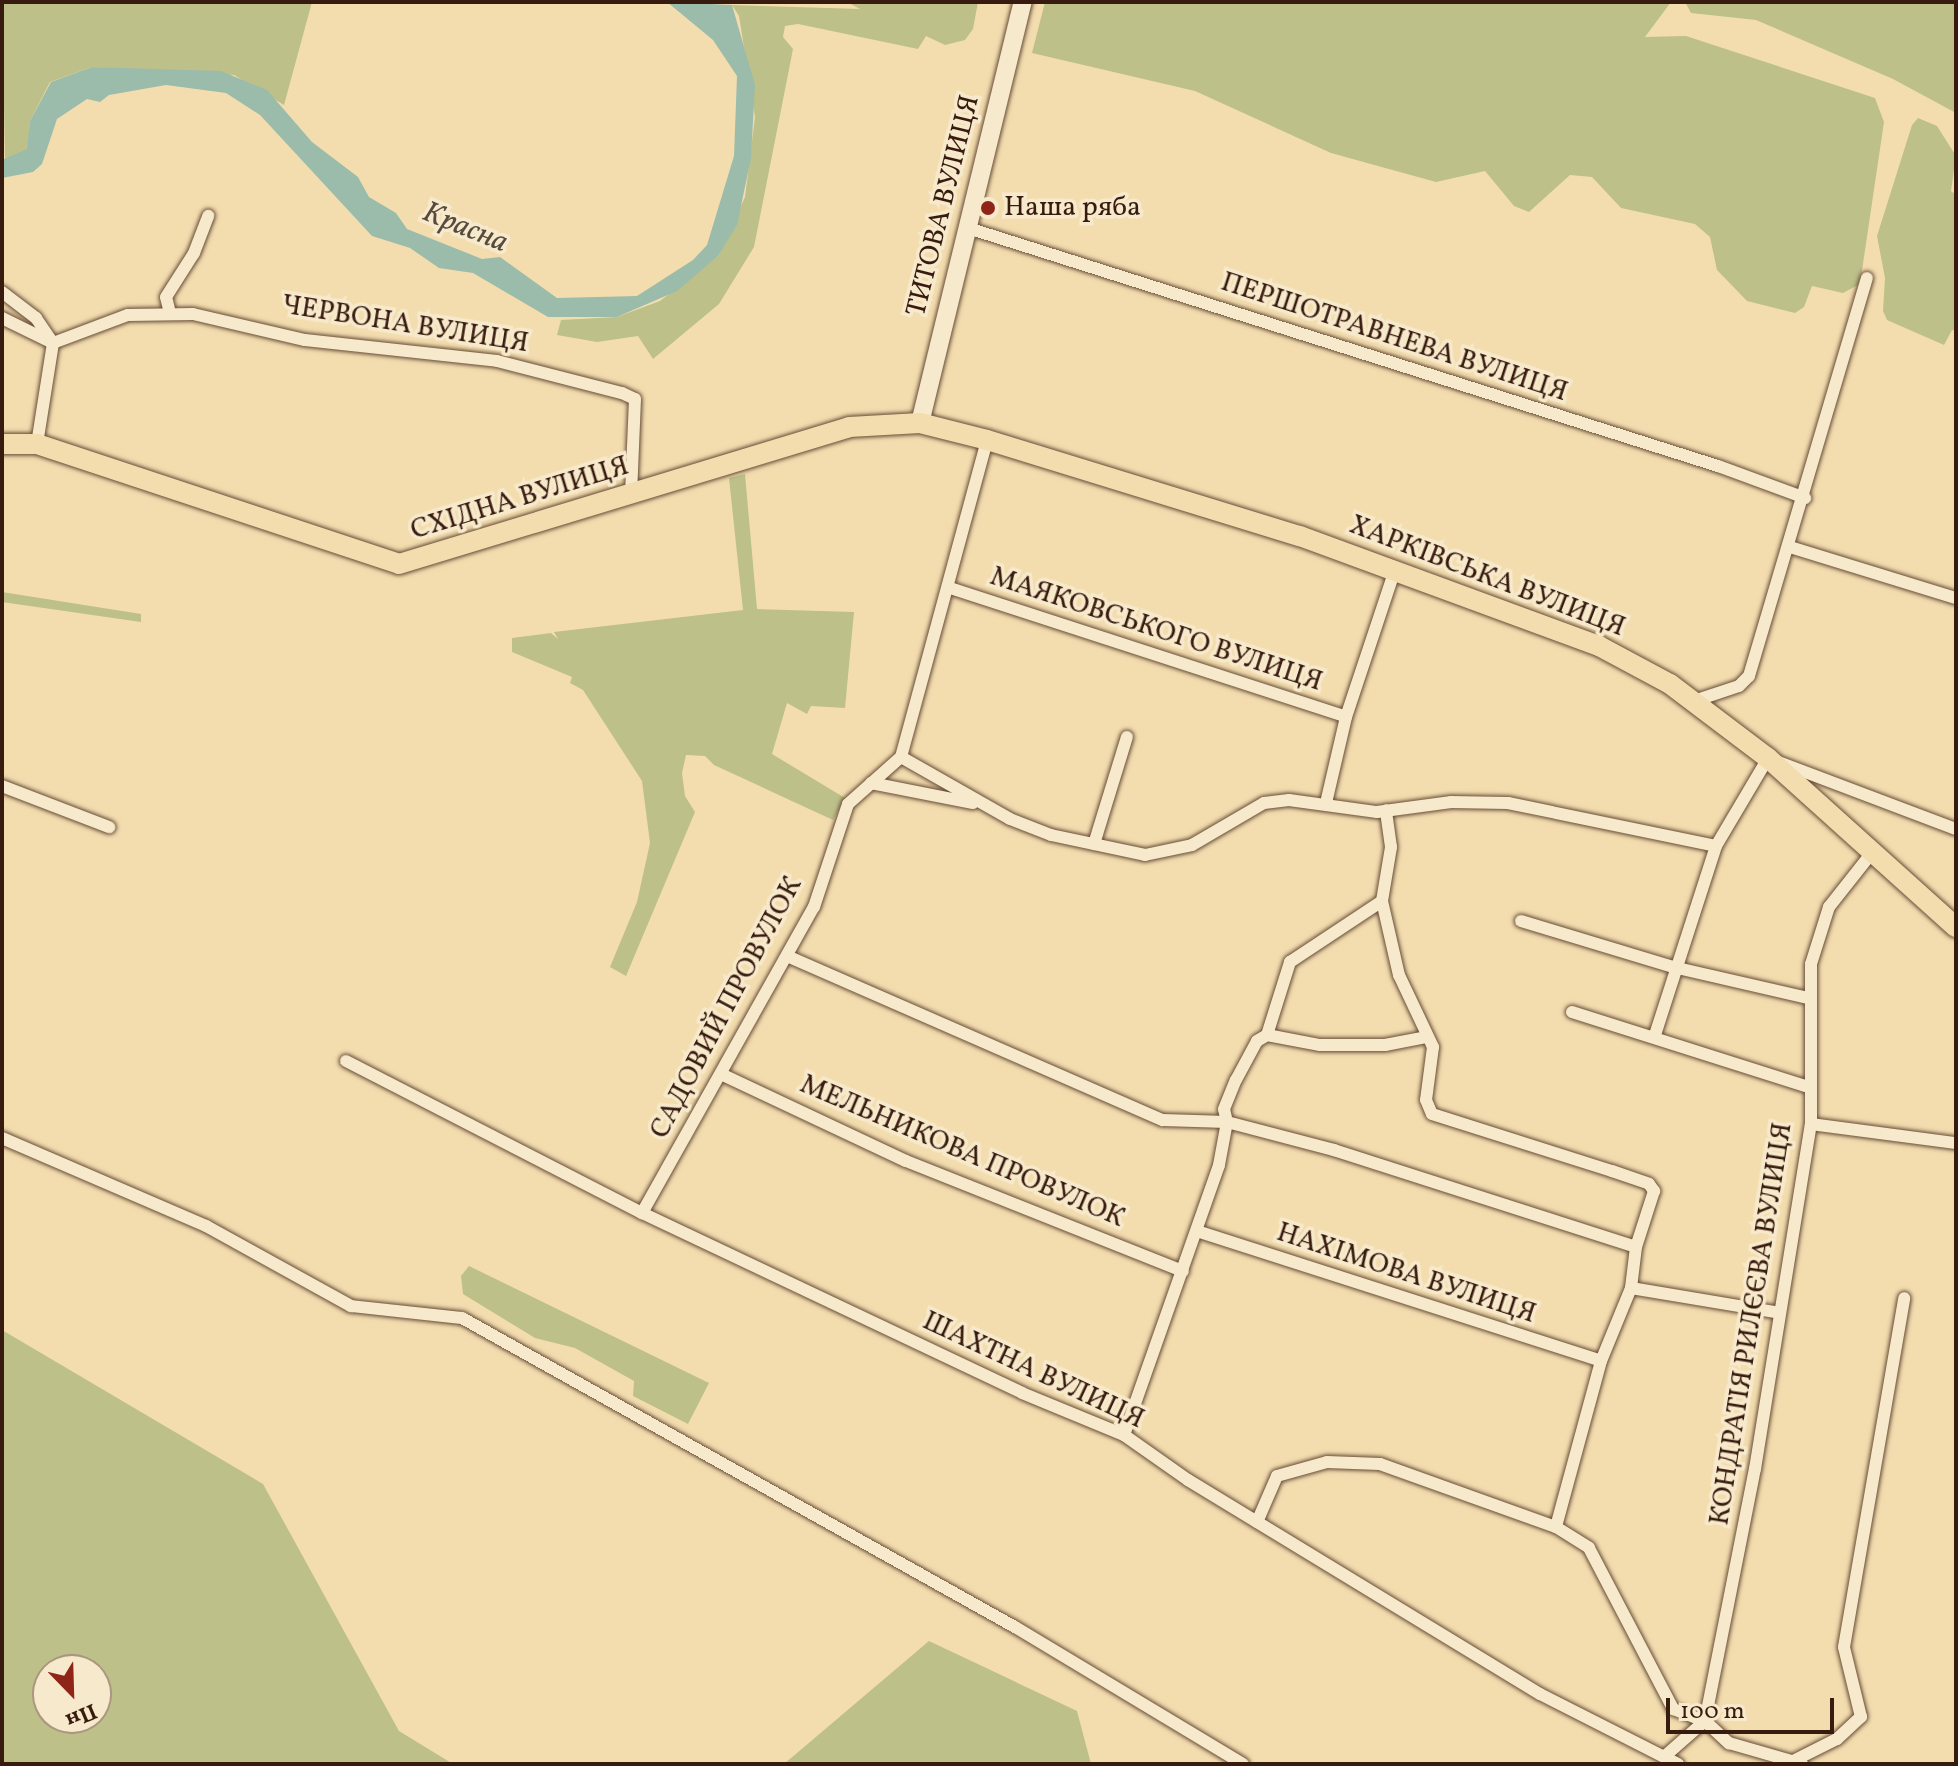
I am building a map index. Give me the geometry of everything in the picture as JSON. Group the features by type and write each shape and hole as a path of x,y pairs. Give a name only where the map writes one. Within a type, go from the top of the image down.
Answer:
{"main road":[{"name":"СХІДНА ВУЛИЦЯ","path":"2,444 37,444 399,564 812,435 883,422 920,423"},
{"name":"ХАРКІВСЬКА ВУЛИЦЯ","path":"920,423 987,440 1395,570 1599,646 1694,701 1768,758 1874,850 1956,927"}],"street":[{"name":"ТИТОВА ВУЛИЦЯ","path":"920,423 1023,2"},
{"path":"170,313 166,297 194,253 208,216"},
{"name":"ПЕРШОТРАВНЕВА ВУЛИЦЯ","path":"968,228 1718,466 1805,498"},
{"path":"1694,701 1739,686 1749,676 1805,498 1867,278"},
{"path":"2,292 36,318 53,343 37,444"},
{"name":"ЧЕРВОНА ВУЛИЦЯ","path":"53,343 128,315 170,313 233,319 305,340 497,361 622,393 635,399 631,494"},
{"path":"2,318 53,343"},
{"path":"987,440 950,588 901,757 985,805 1051,835 1145,855 1192,845 1264,803 1326,803 1386,810 1477,800 1508,803 1716,846"},
{"path":"1790,547 1956,598"},
{"path":"1326,803 1346,717 1395,570"},
{"name":"МАЯКОВСЬКОГО ВУЛИЦЯ","path":"950,588 1346,717"},
{"path":"1094,844 1127,737"},
{"name":"САДОВИЙ ПРОВУЛОК","path":"642,1213 723,1075 814,907 848,804 901,757"},
{"path":"1655,1035 1673,967 1716,846 1768,758 1956,829"},
{"path":"871,783 985,805"},
{"path":"2,786 109,827"},
{"path":"1386,810 1391,847 1382,901 1399,975 1435,1061 1426,1100 1432,1114 1649,1184 1651,1204 1636,1247 1631,1288 1601,1361 1556,1527"},
{"name":"КОНДРАТІЯ РИЛЄЄВА ВУЛИЦЯ","path":"1705,1721 1780,1313 1811,1124 1808,1087 1815,1040 1808,998 1811,964 1829,907 1874,850"},
{"path":"1124,1435 1197,1231 1227,1122 1224,1109 1262,1038 1290,962 1382,901"},
{"path":"1521,921 1673,967 1808,998"},
{"path":"787,956 1163,1120 1227,1122 1402,1170 1636,1247"},
{"path":"1572,1012 1655,1035 1808,1087"},
{"path":"1262,1038 1320,1045 1385,1045 1427,1037"},
{"name":"ШАХТНА ВУЛИЦЯ","path":"346,1061 642,1213 1022,1393 1124,1435 1257,1522 1540,1694 1678,1764"},
{"name":"МЕЛЬНИКОВА ПРОВУЛОК","path":"723,1075 906,1161 1183,1271"},
{"path":"1811,1124 1956,1143"},
{"path":"2,1138 206,1226 351,1306 462,1318 1015,1627 1243,1764"},
{"name":"НАХІМОВА ВУЛИЦЯ","path":"1197,1231 1601,1361"},
{"path":"1631,1288 1780,1313"},
{"path":"1257,1522 1277,1476 1327,1462 1380,1464 1556,1527 1589,1548 1673,1709 1705,1721 1729,1743 1798,1762 1837,1739 1861,1717 1844,1647 1904,1298"},
{"path":"1665,1756 1705,1721"}],"green space":[{"path":"2,2 312,2 284,105 234,75 92,67 50,82 30,121 28,149 5,161"},
{"path":"847,2 978,2 973,29 965,40 945,45 926,36 918,49 798,24 785,26 783,37 793,49 754,247 719,304 653,359 638,336 597,342 557,335 561,320 617,317 660,301 718,256 745,197 755,117 739,16 732,5 860,9"},
{"path":"1045,2 1671,2 1645,37 1686,36 1875,98 1884,122 1860,284 1843,293 1812,286 1804,307 1795,313 1747,301 1717,270 1710,237 1695,224 1621,208 1592,177 1570,175 1529,212 1514,206 1485,171 1436,182 1331,153 1195,91 1032,53"},
{"path":"1685,2 1956,2 1956,113 1893,79 1756,20 1691,13"},
{"path":"1918,118 1937,126 1956,156 1951,191 1956,195 1956,331 1952,330 1944,345 1887,320 1883,311 1885,278 1877,236 1912,125"},
{"path":"745,474 757,609 854,612 845,708 811,706 807,714 787,703 772,754 845,798 833,820 714,765 705,756 686,755 682,773 685,796 695,812 626,976 610,967 637,902 650,843 642,781 583,690 570,683 572,677 512,652 512,638 551,633 558,639 554,632 743,610 729,478"},
{"path":"2,592 141,614 141,622 2,602"},
{"path":"469,1266 709,1383 688,1424 633,1396 634,1381 575,1348 535,1338 463,1294 461,1276"},
{"path":"2,1330 263,1484 399,1731 453,1764 2,1764"},
{"path":"929,1641 1077,1711 1091,1764 784,1764"}],"shaded area":[{"path":"667,2 732,5 755,85 751,158 737,225 718,256 677,291 617,317 548,317 473,273 439,268 410,248 372,236 260,115 226,93 166,85 109,95 100,102 87,99 57,119 42,164 33,172 2,178 2,160 27,149 30,121 51,82 92,67 221,71 267,90 312,142 358,177 369,197 396,213 407,229 482,259 500,257 557,298 637,296 693,260 707,245 734,156 737,76 713,40"}],"place":[{"name":"Наша ряба","path":"988,208"}],"water label":[{"name":"Красна","path":"465,228"}]}
